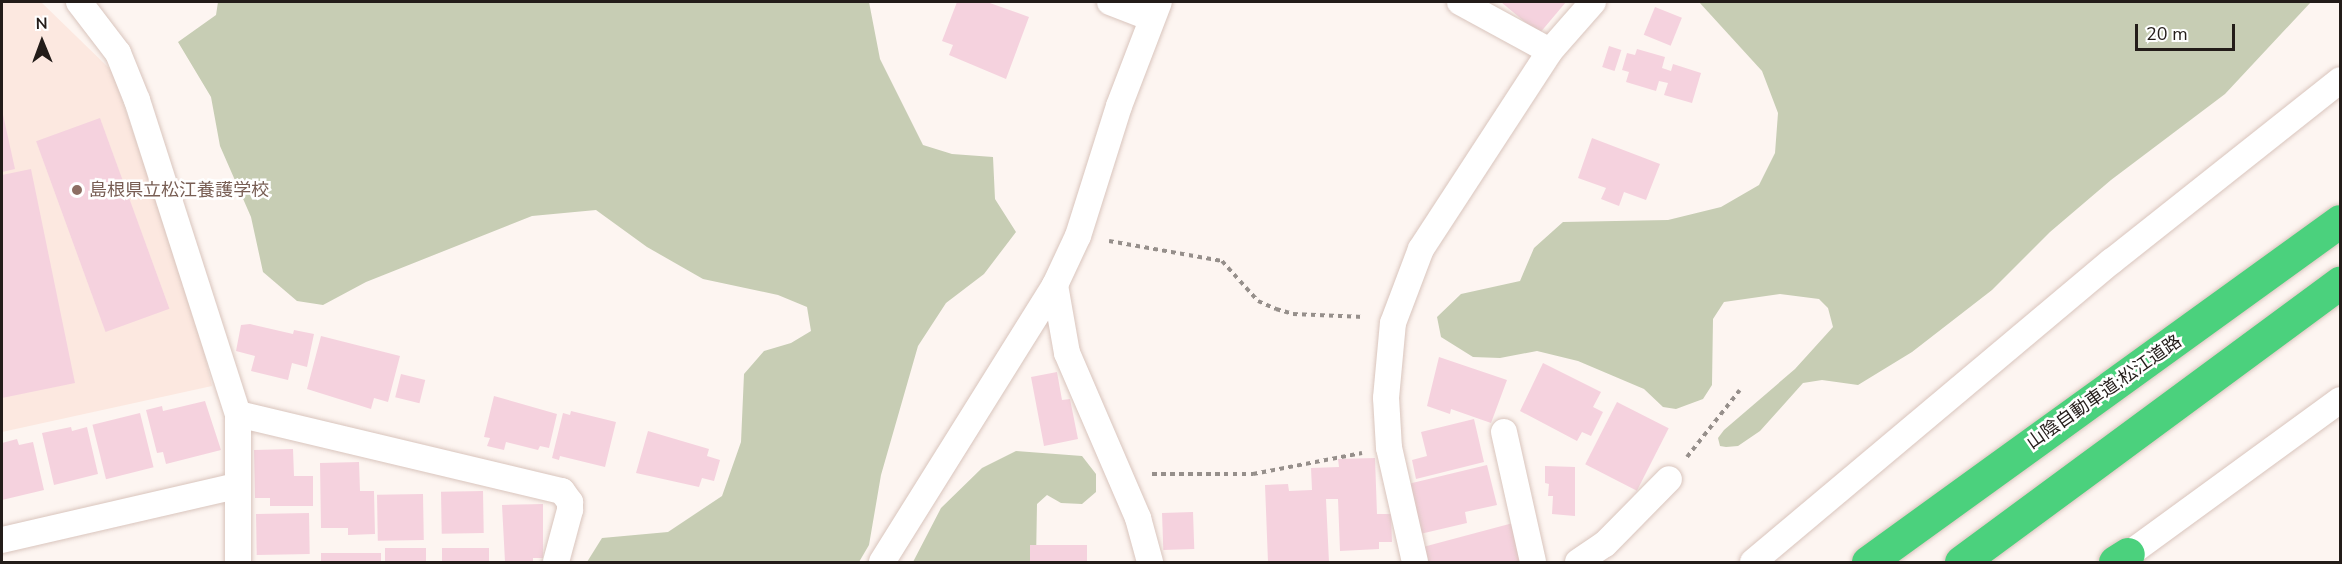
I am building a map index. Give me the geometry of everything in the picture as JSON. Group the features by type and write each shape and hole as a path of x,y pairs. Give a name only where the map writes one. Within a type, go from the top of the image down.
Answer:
{"highway":[{"name":"山陰自動車道;松江道路","path":"1868,562 2340,220"},
{"path":"1962,562 2340,283"}],"street":[{"path":"79,2 118,53 137,99 238,414 235,486 238,562"},
{"path":"882,562 1055,285 1078,236 1155,10 1110,2"},
{"path":"1460,2 1550,51"},
{"path":"1415,562 1389,448 1386,398 1393,323 1421,249 1550,51 1593,2"},
{"path":"1753,562 2112,261 2340,80"},
{"path":"1055,285 1067,353 1138,518 1150,562"},
{"path":"2120,560 2340,399"},
{"path":"238,414 562,491 570,502 570,510 556,562"},
{"path":"1504,432 1533,562"},
{"path":"1578,562 1605,544 1670,479"},
{"path":"2,540 235,486"}],"path":[{"path":"1078,236 1222,261 1258,301 1285,312 1376,318 1393,323"},
{"path":"1670,479 1740,390"},
{"path":"1154,474 1252,474 1389,448"}],"shaded area":[{"name":"島根県立松江養護学校","path":"2,2 41,2 112,71 194,309 212,386 2,432"}],"green space":[{"path":"218,2 869,2 880,59 923,145 952,154 993,157 995,199 1016,232 984,274 946,303 918,346 881,475 869,545 859,562 587,562 602,538 668,532 722,496 741,442 744,374 764,351 791,343 811,331 807,307 778,295 703,279 647,247 596,210 532,216 366,282 323,305 297,301 263,272 251,217 220,146 211,97 178,42 216,15"},
{"path":"1699,2 2311,2 2225,94 2111,180 2050,232 1992,290 1912,352 1858,385 1822,380 1803,383 1760,431 1738,446 1726,447 1720,446 1718,438 1724,430 1795,369 1833,327 1828,308 1819,299 1780,294 1724,302 1713,319 1712,385 1703,399 1676,409 1663,407 1644,389 1578,361 1537,351 1500,358 1473,357 1441,337 1437,317 1461,294 1520,281 1534,248 1563,222 1668,220 1721,207 1759,185 1775,153 1778,113 1762,71"},
{"path":"1016,451 1082,456 1096,474 1096,492 1082,504 1061,503 1047,495 1037,504 1036,562 913,562 941,508 982,468"}],"building":[{"path":"957,2 987,2 1029,17 1006,79 949,55 953,45 942,41"},
{"path":"1501,2 1566,2 1539,34"},
{"path":"1655,7 1682,18 1671,46 1644,35"},
{"path":"1609,46 1621,50 1615,71 1602,67"},
{"path":"1637,49 1665,57 1662,68 1671,71 1673,64 1701,73 1692,103 1664,95 1668,83 1659,81 1656,91 1626,82 1629,72 1622,70 1627,53 1635,55"},
{"path":"2,110 15,169 2,172"},
{"path":"100,118 169,309 106,332 36,141"},
{"path":"1592,138 1660,164 1646,200 1624,192 1619,206 1601,199 1606,188 1578,178"},
{"path":"31,169 75,383 2,398 2,175"},
{"path":"250,324 293,334 294,330 314,334 307,367 292,363 288,380 251,371 255,356 236,351 241,325"},
{"path":"321,336 400,356 388,402 374,398 371,409 307,389"},
{"path":"1439,357 1507,380 1491,423 1451,409 1450,414 1427,406"},
{"path":"1543,363 1601,392 1593,407 1603,412 1591,436 1582,432 1577,441 1520,411"},
{"path":"1057,372 1062,400 1070,399 1078,439 1044,446 1031,377"},
{"path":"401,374 425,380 419,403 395,397"},
{"path":"494,396 557,414 549,448 540,446 538,450 506,442 504,450 487,446 490,438 484,437"},
{"path":"205,401 221,450 166,464 163,452 157,453 146,410 162,406 163,411"},
{"path":"1617,402 1669,428 1637,491 1585,464"},
{"path":"571,411 616,422 605,467 560,456 559,460 552,458 563,413 570,415"},
{"path":"140,413 154,467 106,479 92,425"},
{"path":"1474,419 1484,462 1416,479 1412,460 1427,456 1421,432"},
{"path":"71,427 72,431 87,427 98,474 54,485 42,433"},
{"path":"648,431 709,449 707,456 720,460 714,481 702,478 699,487 636,473"},
{"path":"17,439 19,445 33,442 44,490 2,500 2,443"},
{"path":"293,449 294,476 313,476 313,506 270,506 270,498 255,498 254,450"},
{"path":"1375,458 1377,514 1391,514 1392,542 1379,542 1379,549 1340,551 1338,499 1326,499 1329,562 1268,562 1265,485 1288,484 1289,491 1312,490 1311,468 1339,467 1338,459"},
{"path":"359,462 360,491 374,491 375,534 348,535 348,528 321,528 320,463"},
{"path":"1487,465 1497,505 1465,512 1467,523 1420,534 1408,484"},
{"path":"1545,466 1575,467 1575,516 1552,514 1553,496 1548,496 1549,484 1545,483"},
{"path":"483,491 484,533 442,534 441,492"},
{"path":"423,494 424,540 378,541 377,495"},
{"path":"543,504 543,558 533,558 533,562 505,562 502,505"},
{"path":"1193,512 1194,549 1163,550 1162,513"},
{"path":"309,513 310,554 257,555 256,514"},
{"path":"1513,523 1523,562 1427,562 1423,547"},
{"path":"1030,545 1087,545 1087,562 1030,562"},
{"path":"385,548 426,548 426,562 385,562"},
{"path":"442,548 489,548 489,562 442,562"},
{"path":"321,553 381,553 381,562 321,562"}],"place":[{"name":"島根県立松江養護学校","path":"77,190"}]}
